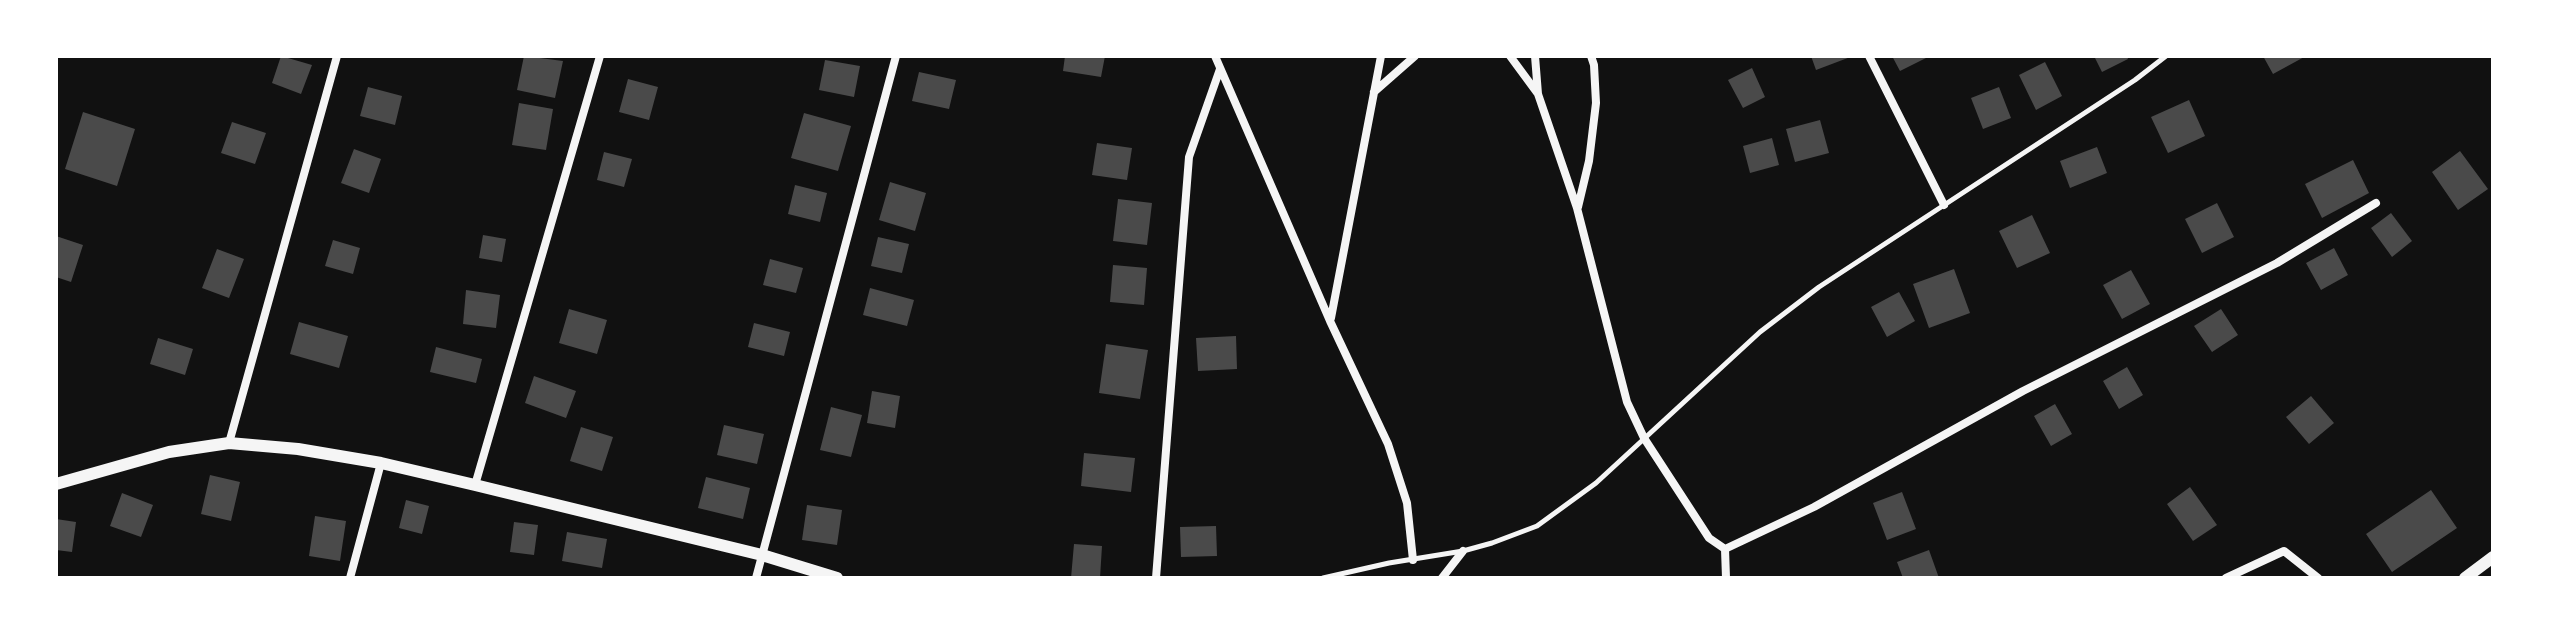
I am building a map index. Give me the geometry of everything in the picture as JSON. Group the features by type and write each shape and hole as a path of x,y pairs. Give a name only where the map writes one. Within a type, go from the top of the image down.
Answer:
{"street":[{"path":"229,443 337,56"},
{"path":"475,485 600,56"},
{"path":"756,578 896,56"},
{"path":"1215,56 1330,321 1388,444 1407,503 1413,560"},
{"path":"1330,321 1381,56"},
{"path":"1373,93 1415,56"},
{"path":"1510,56 1538,94"},
{"path":"1535,56 1538,94 1577,208 1627,402 1644,438 1709,538 1725,549"},
{"path":"1577,208 1589,161 1596,103 1591,56"},
{"path":"1869,56 1944,205"},
{"path":"1156,578 1189,157 1220,69"},
{"path":"1725,549 1814,507 2023,391 2277,263 2376,203"},
{"path":"56,484 169,452 229,443 298,449 381,463 475,485 762,555 837,578"},
{"path":"350,578 381,463"},
{"path":"1725,549 1726,578"},
{"path":"1442,578 1463,551"},
{"path":"2226,578 2284,551 2318,578"},
{"path":"2465,578 2493,557"}],"lane":[{"path":"1323,578 1463,551 1537,526 1596,483 1760,332 1819,287 2135,80 2166,56"}],"building":[{"path":"281,56 312,65 301,94 272,83"},
{"path":"524,56 563,61 555,98 517,90"},
{"path":"1065,56 1105,56 1101,77 1063,71"},
{"path":"1811,56 1853,56 1816,70"},
{"path":"1892,56 1930,56 1900,71"},
{"path":"2094,56 2127,56 2128,59 2102,72"},
{"path":"2263,56 2306,56 2273,74"},
{"path":"825,60 860,66 854,97 819,90"},
{"path":"2045,62 2062,96 2036,110 2019,75"},
{"path":"1752,68 1765,97 1743,108 1728,80"},
{"path":"919,72 956,80 949,109 912,101"},
{"path":"628,79 658,87 649,120 619,112"},
{"path":"368,87 402,96 395,125 360,116"},
{"path":"1999,87 2011,118 1983,129 1971,98"},
{"path":"2189,100 2205,136 2168,153 2151,117"},
{"path":"519,103 553,109 546,150 512,145"},
{"path":"83,112 135,129 117,186 65,169"},
{"path":"804,113 851,126 838,171 791,158"},
{"path":"1820,120 1829,153 1795,162 1786,129"},
{"path":"232,122 266,133 255,164 221,153"},
{"path":"1772,138 1779,165 1750,173 1743,146"},
{"path":"1097,143 1132,148 1127,180 1092,175"},
{"path":"2097,147 2107,173 2070,188 2060,161"},
{"path":"354,149 381,159 369,193 341,183"},
{"path":"2460,151 2488,189 2458,210 2432,172"},
{"path":"604,152 632,159 624,187 597,180"},
{"path":"2353,160 2369,193 2322,218 2305,184"},
{"path":"890,182 926,193 915,231 879,220"},
{"path":"795,185 827,193 820,222 788,214"},
{"path":"1118,199 1152,203 1147,245 1113,241"},
{"path":"2217,203 2234,237 2202,253 2185,219"},
{"path":"2391,213 2412,241 2392,257 2371,228"},
{"path":"2032,215 2050,253 2017,268 1999,231"},
{"path":"483,235 506,239 502,262 479,258"},
{"path":"56,236 83,245 71,282 56,277"},
{"path":"878,237 909,244 902,273 871,266"},
{"path":"333,240 360,248 353,274 325,266"},
{"path":"2334,248 2348,275 2321,290 2306,263"},
{"path":"217,249 244,259 229,298 202,288"},
{"path":"770,259 803,268 796,293 763,285"},
{"path":"1113,265 1147,268 1144,305 1110,302"},
{"path":"1954,269 1970,313 1929,328 1913,284"},
{"path":"2131,270 2150,304 2122,319 2103,285"},
{"path":"870,288 914,300 907,326 863,315"},
{"path":"466,290 500,295 496,328 463,324"},
{"path":"1899,292 1915,321 1887,337 1871,307"},
{"path":"569,309 607,320 597,354 559,343"},
{"path":"2221,309 2238,335 2212,352 2194,326"},
{"path":"299,322 348,336 339,368 290,354"},
{"path":"754,323 790,332 784,356 748,347"},
{"path":"1236,336 1237,369 1198,371 1196,338"},
{"path":"158,338 193,349 185,375 150,364"},
{"path":"1106,344 1148,350 1140,399 1099,393"},
{"path":"436,347 482,359 476,383 430,372"},
{"path":"2127,367 2143,395 2119,409 2103,381"},
{"path":"534,376 576,391 566,418 525,403"},
{"path":"872,391 900,396 895,428 867,423"},
{"path":"2311,396 2334,423 2309,444 2286,417"},
{"path":"2055,404 2072,434 2051,446 2034,416"},
{"path":"831,407 862,415 851,457 820,450"},
{"path":"724,425 764,434 757,464 717,455"},
{"path":"581,427 613,437 602,471 570,461"},
{"path":"1084,453 1135,458 1131,492 1081,486"},
{"path":"210,475 240,482 231,521 201,514"},
{"path":"706,477 750,488 743,519 698,508"},
{"path":"2190,487 2217,525 2193,541 2167,504"},
{"path":"2431,490 2457,528 2392,572 2366,534"},
{"path":"1902,492 1916,529 1887,540 1873,503"},
{"path":"122,493 153,505 141,537 110,526"},
{"path":"406,500 429,506 422,534 399,528"},
{"path":"807,505 842,510 837,545 802,540"},
{"path":"315,516 346,521 340,561 309,556"},
{"path":"56,519 76,522 72,552 56,550"},
{"path":"514,522 538,525 534,555 510,552"},
{"path":"1216,526 1217,556 1181,557 1180,527"},
{"path":"567,532 607,539 602,568 562,561"},
{"path":"1074,544 1102,546 1100,578 1071,578"},
{"path":"1929,550 1939,578 1903,578 1897,562"}]}
